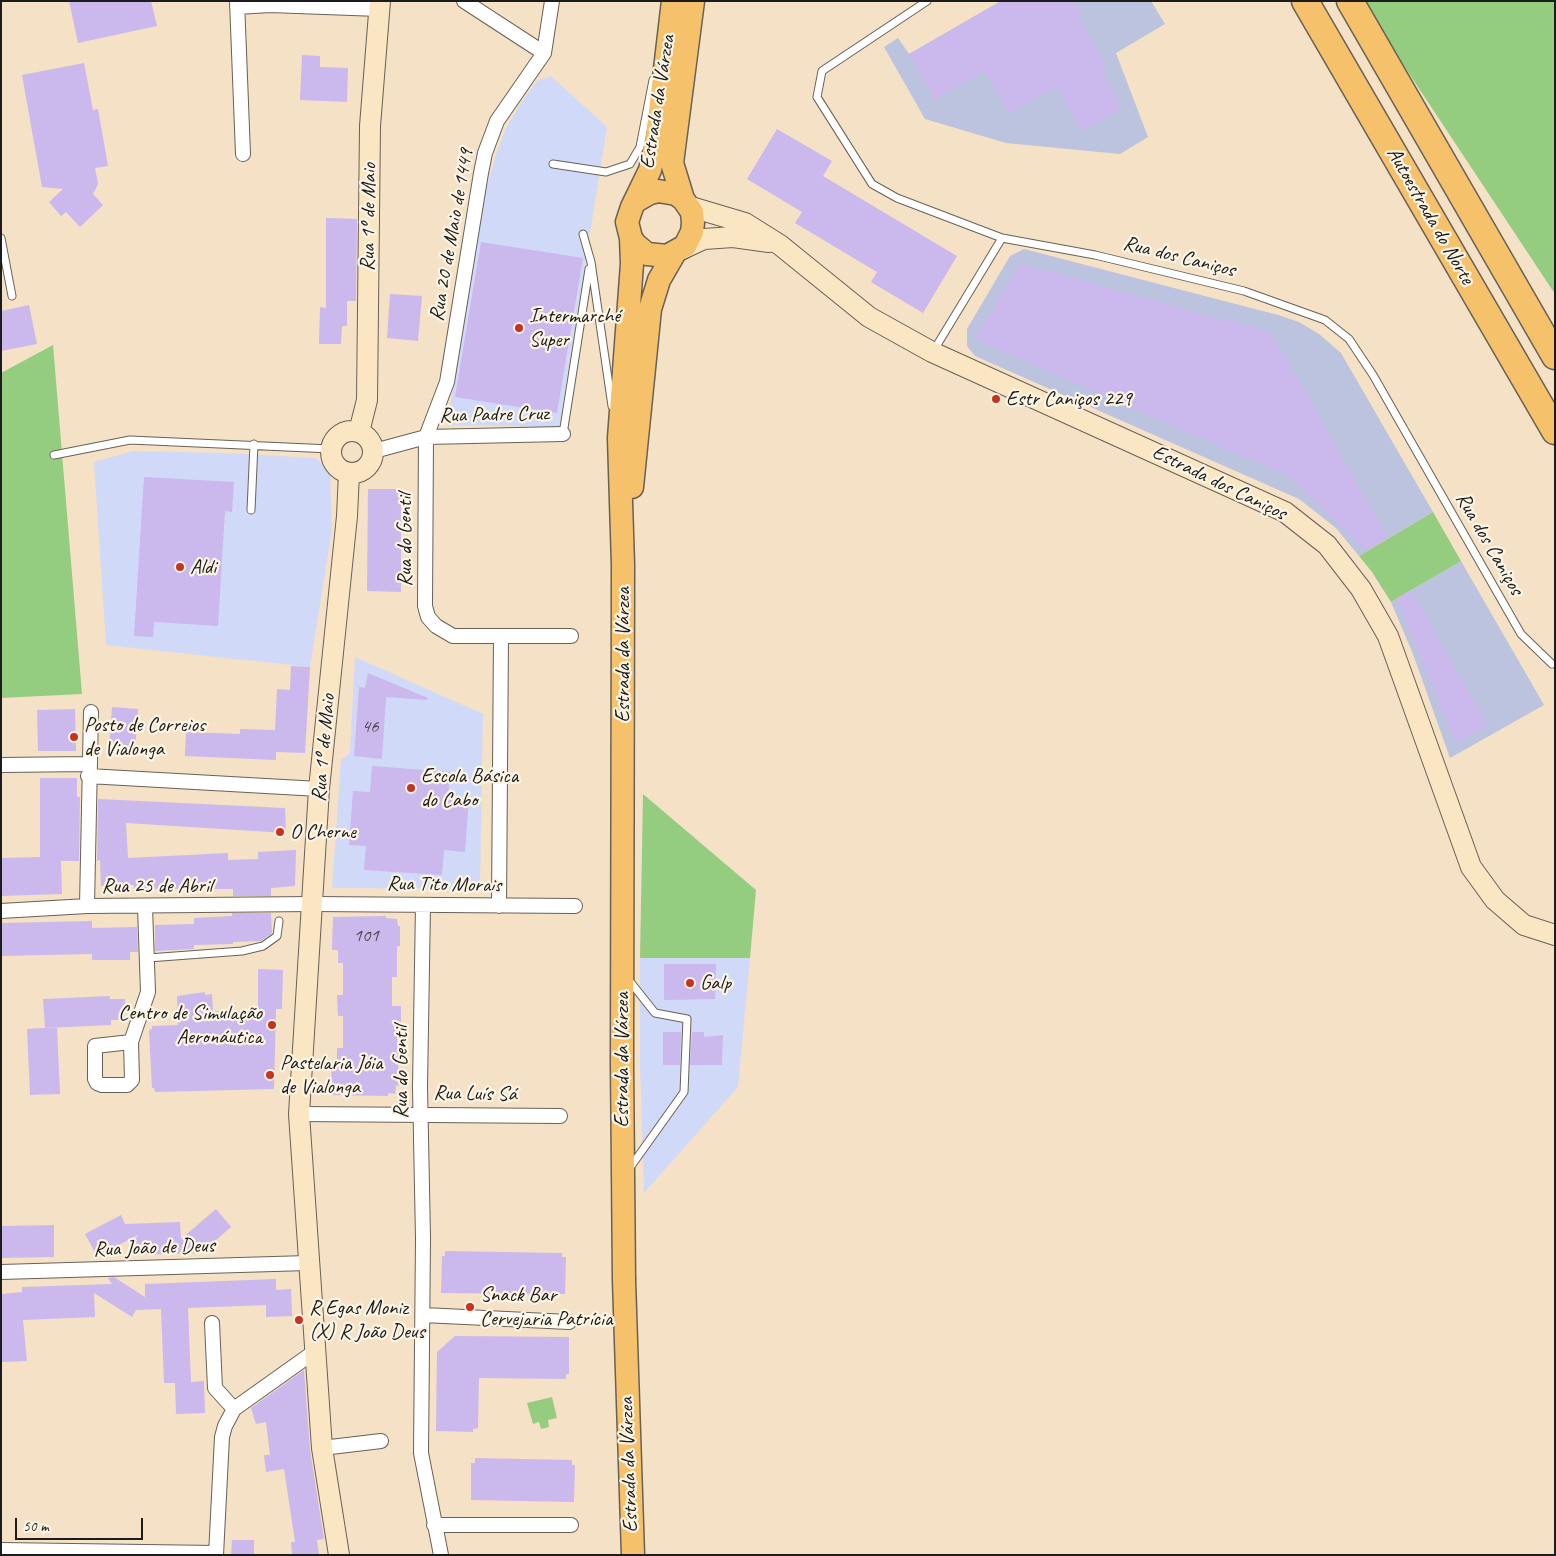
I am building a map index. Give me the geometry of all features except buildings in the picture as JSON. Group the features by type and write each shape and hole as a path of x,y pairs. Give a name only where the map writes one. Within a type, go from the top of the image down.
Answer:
{"highway":[{"name":"Autoestrada do Norte","path":"1306,1 1555,431"},
{"name":"Autoestrada do Norte","path":"1350,1 1555,356"}],"main road":[{"name":"Estrada da Várzea","path":"633,1555 626,1358 623,1178 623,565 619,438 632,264 628,222 632,207 650,170 656,137 672,1"},
{"name":"Estrada da Várzea","path":"686,203 672,163 693,1"},
{"name":"Estrada da Várzea","path":"623,565 650,309 659,280 677,252 689,240 692,232 692,212 676,194 658,191 650,192 636,201"},
{"path":"631,238 647,254 660,256 677,252"}],"street":[{"path":"464,1 544,53 552,1"},
{"path":"243,154 237,4 379,5"},
{"name":"Rua 1º de Maio","path":"359,432 367,400 370,126 379,5"},
{"name":"Rua 20 de Maio de 1449","path":"426,437 447,382 470,230 485,152 501,115 544,53"},
{"name":"Estrada dos Caniços","path":"686,203 745,223 780,245 869,317 932,352 1285,512 1328,546 1361,589 1388,636 1471,867 1495,900 1524,926 1555,935"},
{"name":"Estrada dos Caniços","path":"677,252 704,239 733,237 780,245"},
{"path":"353,431 359,432 369,439 374,451 367,468 349,473 337,468 333,462 331,449 341,434 353,431"},
{"name":"Rua Padre Cruz","path":"426,437 563,434"},
{"path":"374,451 426,437"},
{"name":"Rua do Gentil","path":"426,437 426,611 431,621 446,634 460,636 570,636"},
{"name":"Rua 1º de Maio","path":"338,1555 322,1448 299,1114 320,789 347,516 349,473"},
{"path":"499,906 501,636"},
{"path":"87,906 88,770 91,712"},
{"path":"1,766 88,770 320,789"},
{"name":"Rua Tito Morais","path":"312,904 575,906"},
{"name":"Rua 25 de Abril","path":"1,911 87,906 145,907 312,904"},
{"name":"Rua do Gentil","path":"423,906 421,1452 441,1555"},
{"path":"131,1042 148,992 145,907"},
{"name":"Rua Luís Sá","path":"299,1114 560,1116"},
{"name":"Rua João de Deus","path":"1,1272 308,1263"},
{"path":"423,1315 569,1322"},
{"path":"212,1323 215,1388 234,1408"},
{"path":"1,1550 216,1554 222,1437 234,1408 314,1352"},
{"path":"322,1448 381,1441"},
{"path":"434,1525 571,1525"}],"lane":[{"path":"657,64 672,1"},
{"name":"Rua dos Caniços","path":"927,1 822,71 817,97 872,184 897,198 1002,238 1095,255 1244,291 1297,308 1325,320 1349,339 1373,375 1521,634 1552,664"},
{"path":"553,164 606,172 630,164 640,147 655,73"},
{"path":"583,234 591,262 609,387 619,438"},
{"path":"1,238 12,296"},
{"path":"932,352 1002,238"},
{"path":"563,434 591,262"},
{"path":"54,455 130,440 254,444 331,449"},
{"path":"251,510 254,444"},
{"path":"148,958 225,953 263,946 277,936 279,921"},
{"path":"622,971 655,1013 687,1019 684,1092 623,1178"}],"shaded area":[{"path":"1001,1 1151,1 1165,24 1116,53 1148,137 1120,154 1006,143 925,119 884,47 898,38 909,54"},
{"path":"551,76 607,127 559,427 447,425 485,192 506,128 537,81"},
{"path":"1024,249 1278,315 1299,322 1319,334 1341,353 1433,512 1359,556 1336,528 1299,499 975,356 967,346 967,329 1010,256"},
{"path":"133,451 226,453 316,458 330,472 332,529 310,667 106,645 94,462"},
{"path":"1461,561 1544,705 1450,758 1413,654 1391,602"},
{"name":"Escola Básica do Cabo","path":"355,657 483,714 480,884 475,889 332,888 341,760 350,753"},
{"path":"640,958 750,958 738,1087 644,1193 640,1064"}],"green space":[{"path":"1361,1 1555,1 1555,294"},
{"path":"53,345 82,694 1,698 1,373"},
{"path":"1433,512 1461,561 1391,602 1372,572 1359,556"},
{"path":"643,794 756,890 750,958 640,958"},
{"path":"552,1397 557,1418 548,1420 549,1427 541,1429 539,1422 533,1424 527,1403"}],"place":[{"name":"Intermarché Super","path":"519,328"},
{"name":"Estr Caniços 229","path":"996,399"},
{"name":"Aldi","path":"180,567"},
{"name":"Posto de Correios de Vialonga","path":"74,737"},
{"name":"Escola Básica do Cabo","path":"411,788"},
{"name":"O Cherne","path":"280,832"},
{"name":"Galp","path":"690,983"},
{"name":"Centro de Simulação Aeronáutica","path":"272,1025"},
{"name":"Pastelaria Jóia de Vialonga","path":"270,1075"},
{"name":"Snack Bar Cervejaria Patrícia","path":"470,1307"},
{"name":"R Egas Moniz (X) R João Deus","path":"299,1320"}]}
